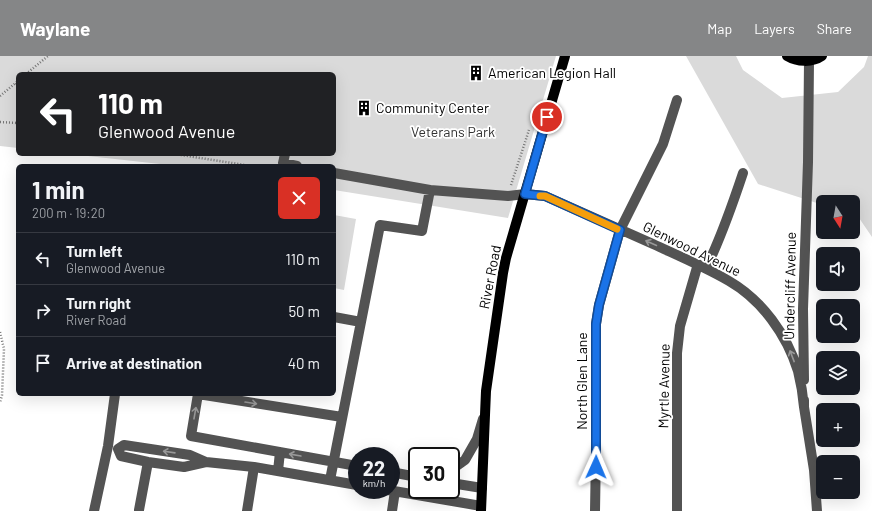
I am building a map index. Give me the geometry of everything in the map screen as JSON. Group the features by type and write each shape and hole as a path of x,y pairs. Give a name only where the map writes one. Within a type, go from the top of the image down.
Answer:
{"main road":[{"name":"River Road","path":"481,508 486,391 503,273 506,258 565,56"},
{"path":"787,56 800,61 809,61 822,56"}],"street":[{"name":"Undercliff Avenue","path":"809,61 808,162 803,309 804,407 814,470 817,511"},
{"name":"North Glen Lane","path":"595,511 596,324 599,305 620,230 663,144 677,100"},
{"path":"285,156 283,163 288,164"},
{"name":"Glenwood Avenue","path":"336,173 430,190 508,196 525,194 545,196 702,266 730,282 748,295 766,313 790,350 798,371 804,407"},
{"name":"Myrtle Avenue","path":"677,511 677,353 680,326 702,266 719,240 743,173"},
{"path":"330,480 380,225 422,231 430,190"},
{"path":"336,317 361,322"},
{"path":"94,511 113,448 115,396"},
{"path":"198,396 191,436 348,464"},
{"path":"211,396 342,417"},
{"path":"460,464 466,460 477,439 485,415"},
{"path":"113,448 124,445 190,455 206,462 254,467 348,483"},
{"path":"113,448 121,456 148,462 184,467 206,462"},
{"path":"278,471 280,452"},
{"path":"139,510 148,462"},
{"path":"247,511 254,467"},
{"path":"460,484 482,488"},
{"path":"400,493 481,508"},
{"path":"392,499 392,511"}],"path":[{"path":"28,72 48,56"},
{"path":"0,96 16,83"},
{"path":"0,122 16,123"},
{"path":"188,156 239,164"},
{"path":"0,332 4,349 2,395 0,403"}],"green space":[{"name":"Veterans Park","path":"0,56 556,56 508,218 336,190 336,164 160,164 88,156 336,156 336,72 16,72 16,148 0,146"},
{"path":"686,56 736,56 743,70 782,98 838,92 864,67 868,56 872,56 872,237 860,219 860,195 816,195 816,203 758,184"},
{"path":"336,215 356,219 344,290 336,288"}],"slow traffic":[{"path":"540,196 545,196 617,229"}],"place":[{"name":"American Legion Hall","path":"476,73"},
{"name":"Community Center","path":"364,108"}],"route":[{"path":"547,117 525,194 545,196 620,230 599,305 596,324 596,467"}]}
